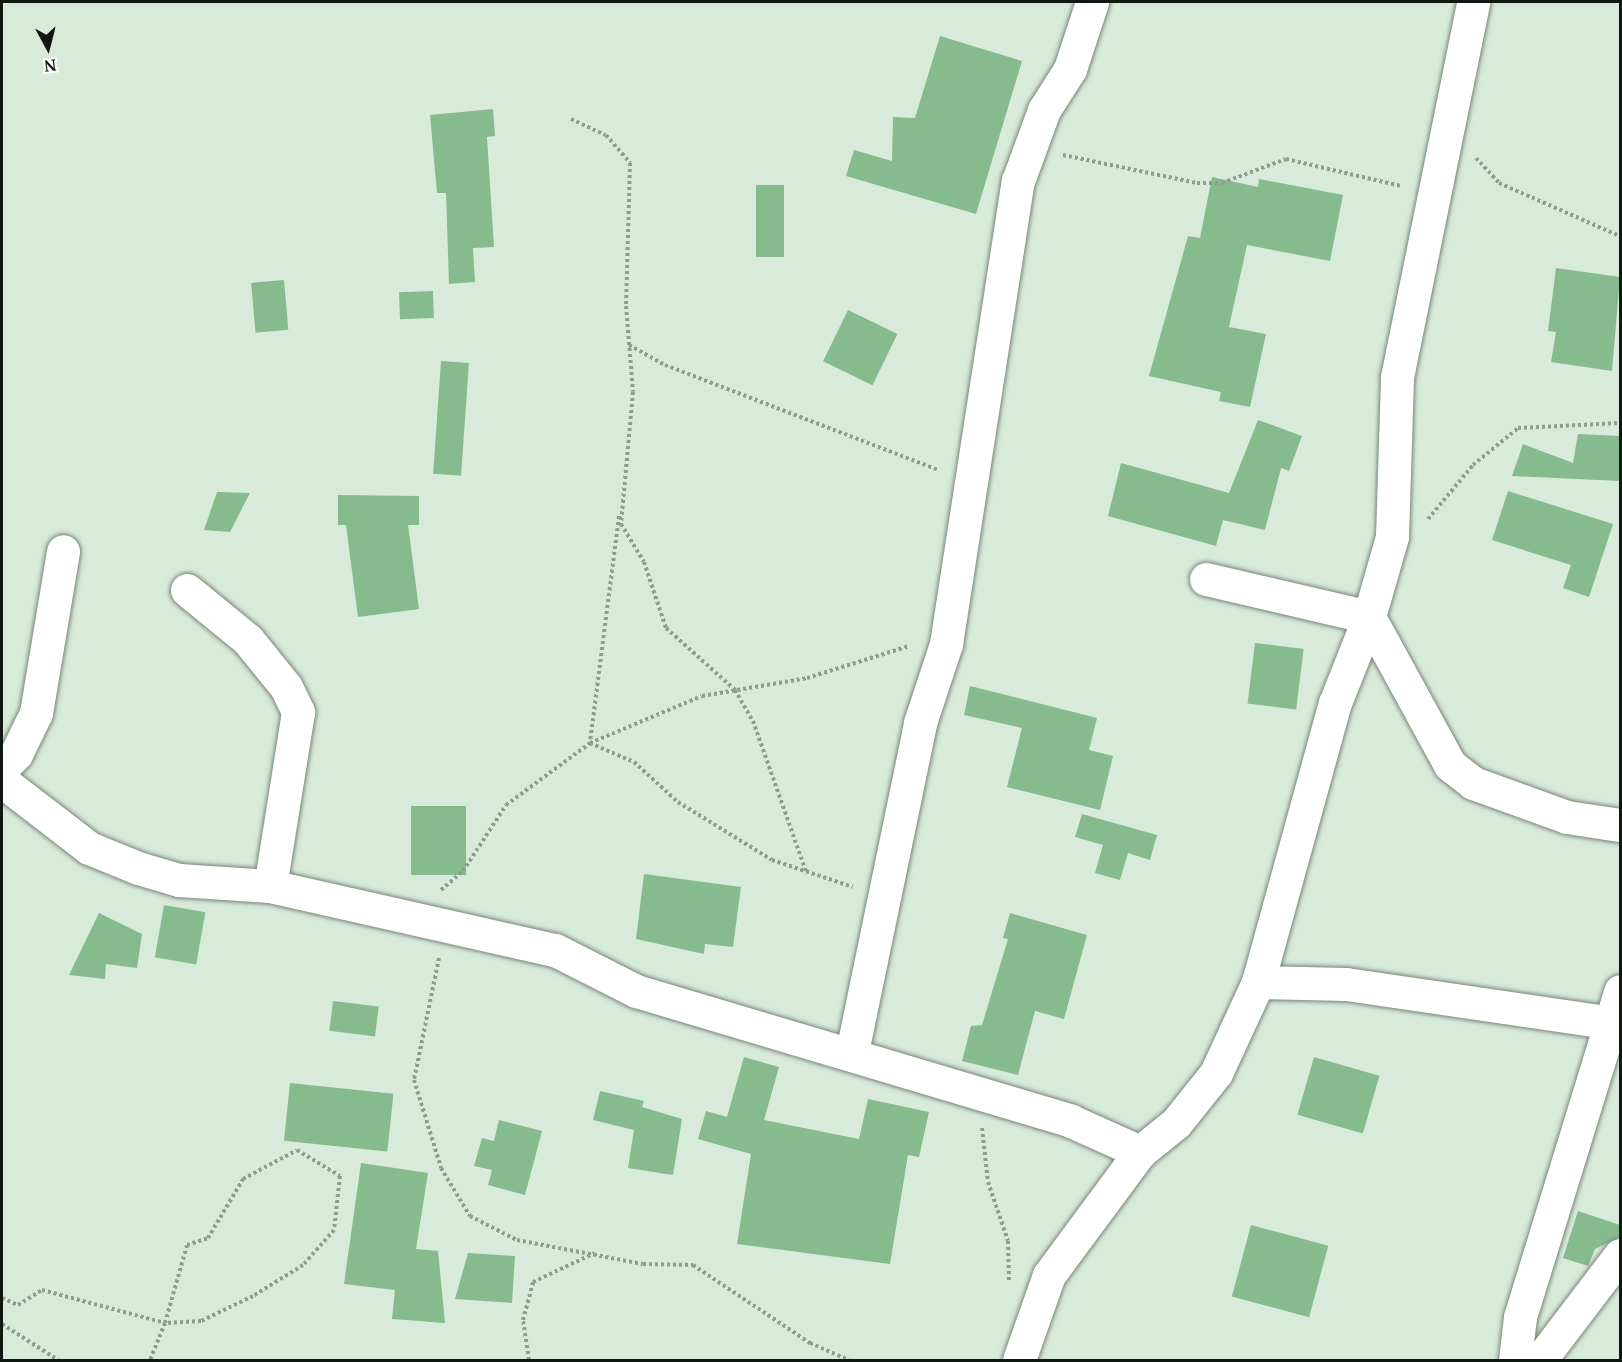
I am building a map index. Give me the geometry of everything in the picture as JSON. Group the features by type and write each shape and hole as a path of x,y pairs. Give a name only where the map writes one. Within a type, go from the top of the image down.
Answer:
{"street":[{"path":"852,1052 878,909 920,723 946,644 972,487 1006,242 1024,166 1044,110 1070,69 1092,2"},
{"path":"1019,1360 1049,1275 1140,1152 1176,1123 1216,1072 1258,982 1335,703 1369,617 1392,537 1397,377 1473,2"},
{"path":"2,768 16,753 36,713 63,550"},
{"path":"1206,579 1369,617 1450,765 1473,783 1567,817 1620,825"},
{"path":"187,590 248,640 286,687 298,712 270,886"},
{"path":"2,781 89,848 138,868 179,880 270,886 555,950 636,991 852,1052 964,1090 1071,1121 1140,1152"},
{"path":"1258,982 1346,984 1616,1024"},
{"path":"1515,1360 1520,1317 1616,1024 1620,991"},
{"path":"1540,1360 1620,1255"}],"path":[{"path":"571,119 606,135 630,163 629,345 633,393 590,743"},
{"path":"1448,130 1499,183 1620,236"},
{"path":"1024,166 1047,156 1073,155 1138,174 1221,183 1286,159 1353,171 1433,196"},
{"path":"629,345 665,365 919,460 972,487"},
{"path":"1421,529 1442,498 1510,432 1620,423"},
{"path":"619,512 644,562 666,628 735,690 753,721 807,874"},
{"path":"395,915 450,884 506,805 590,743 702,696 807,678 902,647 946,644"},
{"path":"590,743 634,762 678,802 772,860 807,874 859,889 878,909"},
{"path":"446,926 414,1080 454,1198 494,1233 596,1252 643,1264 693,1265 810,1343 849,1360"},
{"path":"964,1090 982,1125 988,1182 1008,1241 1011,1292"},
{"path":"2,1299 18,1305 42,1290 165,1323 201,1321 303,1266 334,1230 340,1176 297,1150 243,1179 208,1238 188,1245 165,1323 150,1360"},
{"path":"529,1360 523,1320 532,1282 596,1252"},
{"path":"2,1324 58,1360"}],"building":[{"path":"940,36 1022,61 976,214 846,176 854,150 892,161 893,117 915,118"},
{"path":"493,109 495,136 487,137 494,247 473,248 475,282 449,284 446,193 437,193 430,115"},
{"path":"1212,177 1258,187 1259,179 1343,195 1330,261 1247,245 1229,327 1266,334 1250,407 1219,401 1221,392 1149,376 1188,236 1200,238"},
{"path":"756,185 784,185 784,257 756,257"},
{"path":"1556,268 1620,277 1612,371 1551,362 1556,332 1548,331"},
{"path":"284,280 288,330 255,333 251,283"},
{"path":"433,291 434,318 400,319 399,292"},
{"path":"848,310 897,334 872,385 823,361"},
{"path":"441,361 469,363 461,476 433,474"},
{"path":"1258,420 1302,436 1289,471 1281,468 1265,530 1223,520 1216,546 1108,516 1121,463 1229,493"},
{"path":"1578,434 1620,436 1620,481 1512,476 1523,444 1573,463"},
{"path":"1508,491 1613,524 1589,597 1563,588 1571,565 1492,540"},
{"path":"217,492 250,493 230,532 204,530"},
{"path":"338,495 419,496 419,525 408,525 419,609 358,617 346,525 338,525"},
{"path":"1255,643 1304,649 1296,710 1248,704"},
{"path":"970,686 1097,718 1089,750 1113,756 1100,810 1007,787 1022,728 964,715"},
{"path":"411,806 466,806 466,875 411,875"},
{"path":"1082,814 1157,835 1150,860 1128,853 1120,880 1095,873 1103,845 1075,837"},
{"path":"644,874 741,887 733,947 705,944 704,954 636,939"},
{"path":"164,905 205,912 196,964 155,957"},
{"path":"99,913 142,934 137,968 106,964 105,979 69,975"},
{"path":"1010,913 1087,935 1064,1019 1035,1011 1018,1075 962,1061 971,1026 982,1025 1008,939 1003,938"},
{"path":"333,1001 379,1007 375,1036 329,1031"},
{"path":"744,1057 779,1067 764,1120 859,1139 868,1099 929,1112 919,1157 908,1155 890,1264 737,1244 751,1154 698,1139 706,1111 727,1117"},
{"path":"1314,1057 1379,1076 1363,1133 1297,1115"},
{"path":"290,1083 393,1094 387,1152 284,1141"},
{"path":"600,1091 644,1101 642,1107 682,1119 673,1175 628,1168 634,1130 593,1120"},
{"path":"499,1120 542,1131 525,1195 488,1185 492,1170 474,1166 482,1138 494,1141"},
{"path":"361,1163 428,1173 416,1249 438,1251 445,1323 392,1319 395,1290 344,1284"},
{"path":"1578,1211 1620,1225 1620,1237 1595,1249 1588,1266 1563,1258"},
{"path":"1251,1225 1328,1246 1309,1317 1232,1296"},
{"path":"468,1253 515,1256 512,1303 455,1299"}]}
